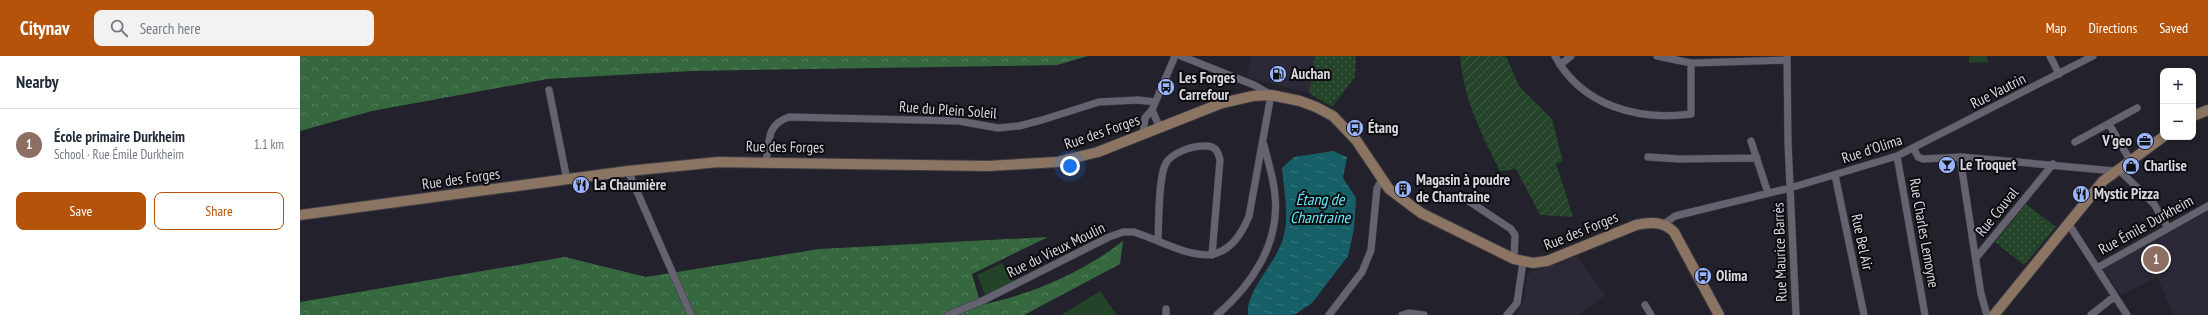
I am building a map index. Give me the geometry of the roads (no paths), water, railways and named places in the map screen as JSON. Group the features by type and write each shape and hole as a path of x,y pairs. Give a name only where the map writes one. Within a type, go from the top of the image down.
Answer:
{"main road":[{"name":"Rue des Forges","path":"300,215 628,171 711,163 766,162 988,166 1041,164 1076,159 1238,98 1271,95 1300,101 1333,116 1356,140 1382,180 1398,197 1421,213 1518,261 1547,261 1561,257 1636,225 1650,223 1664,224"},
{"path":"2196,115 2208,110"},
{"path":"1994,315 2103,181 2160,139"},
{"path":"1664,224 1674,232 1719,315"}],"street":[{"path":"1143,135 1145,118 1154,106 1175,56"},
{"path":"1181,56 1254,85 1271,95"},
{"path":"1555,56 1560,65 1575,82 1597,99 1618,109 1644,116 1691,114 1691,64"},
{"path":"1560,65 1571,56"},
{"path":"1657,56 1691,64 1787,58"},
{"path":"2050,56 2059,74"},
{"name":"Rue Vautrin","path":"1914,149 2093,56"},
{"name":"Rue Maurice Barrès","path":"1787,58 1790,188 1796,315"},
{"path":"549,90 567,180"},
{"name":"Rue du Vieux Moulin","path":"948,315 982,301 1109,237 1123,232 1134,232 1195,255 1212,255 1229,248 1242,232 1249,216 1271,95"},
{"name":"Rue du Plein Soleil","path":"766,162 772,130 777,122 789,117 959,121 998,128 1019,126 1099,102 1138,100 1154,106"},
{"path":"1154,106 1160,128"},
{"path":"2075,142 2137,108"},
{"path":"2109,124 2130,160"},
{"path":"1751,141 1768,193"},
{"path":"1217,315 1230,304 1250,280 1269,246 1276,214 1275,195 1263,142"},
{"path":"1158,240 1162,177 1166,165 1171,158 1192,147 1206,145 1214,147 1218,152 1220,160 1212,255"},
{"name":"Rue d'Olima","path":"1664,224 1675,216 1790,188 1897,156 1914,149 1918,157 1923,159 1960,158 2116,170"},
{"name":"Rue Charles Lemoyne","path":"1897,156 1925,315"},
{"path":"1648,157 1680,159 1757,158"},
{"path":"1960,158 1981,294 1987,315"},
{"name":"Rue Couval","path":"1976,258 2053,164"},
{"path":"2116,170 2154,204 2168,228"},
{"path":"628,171 691,315"},
{"name":"Rue Bel Air","path":"1835,175 1864,315"},
{"path":"1329,315 1362,272 1369,256 1375,223 1377,188 1382,180"},
{"path":"1464,198 1511,229 1515,236 1518,261 1517,303 1507,315"},
{"name":"Rue Émile Durkheim","path":"2097,268 2208,206"},
{"path":"2068,223 2127,315"},
{"path":"2091,315 2115,296"},
{"path":"1645,305 1650,315"},
{"path":"1402,315 1409,313 1424,315"}],"water":[{"name":"Étang de Chantraine","path":"1333,151 1347,157 1343,178 1356,198 1354,229 1348,256 1312,303 1294,315 1248,315 1248,306 1256,286 1275,256 1284,235 1286,210 1282,168 1294,157"}],"place":[{"name":"Auchan","path":"1278,74"},
{"name":"Les Forges Carrefour","path":"1166,87"},
{"name":"Étang","path":"1355,128"},
{"name":"V'geo","path":"2145,141"},
{"name":"Le Troquet","path":"1947,165"},
{"name":"Charlise","path":"2131,166"},
{"name":"La Chaumière","path":"581,185"},
{"name":"Magasin à poudre de Chantraine","path":"1403,189"},
{"name":"Mystic Pizza","path":"2081,194"},
{"name":"École primaire Durkheim","path":"2156,259"},
{"name":"Olima","path":"1703,276"}]}
